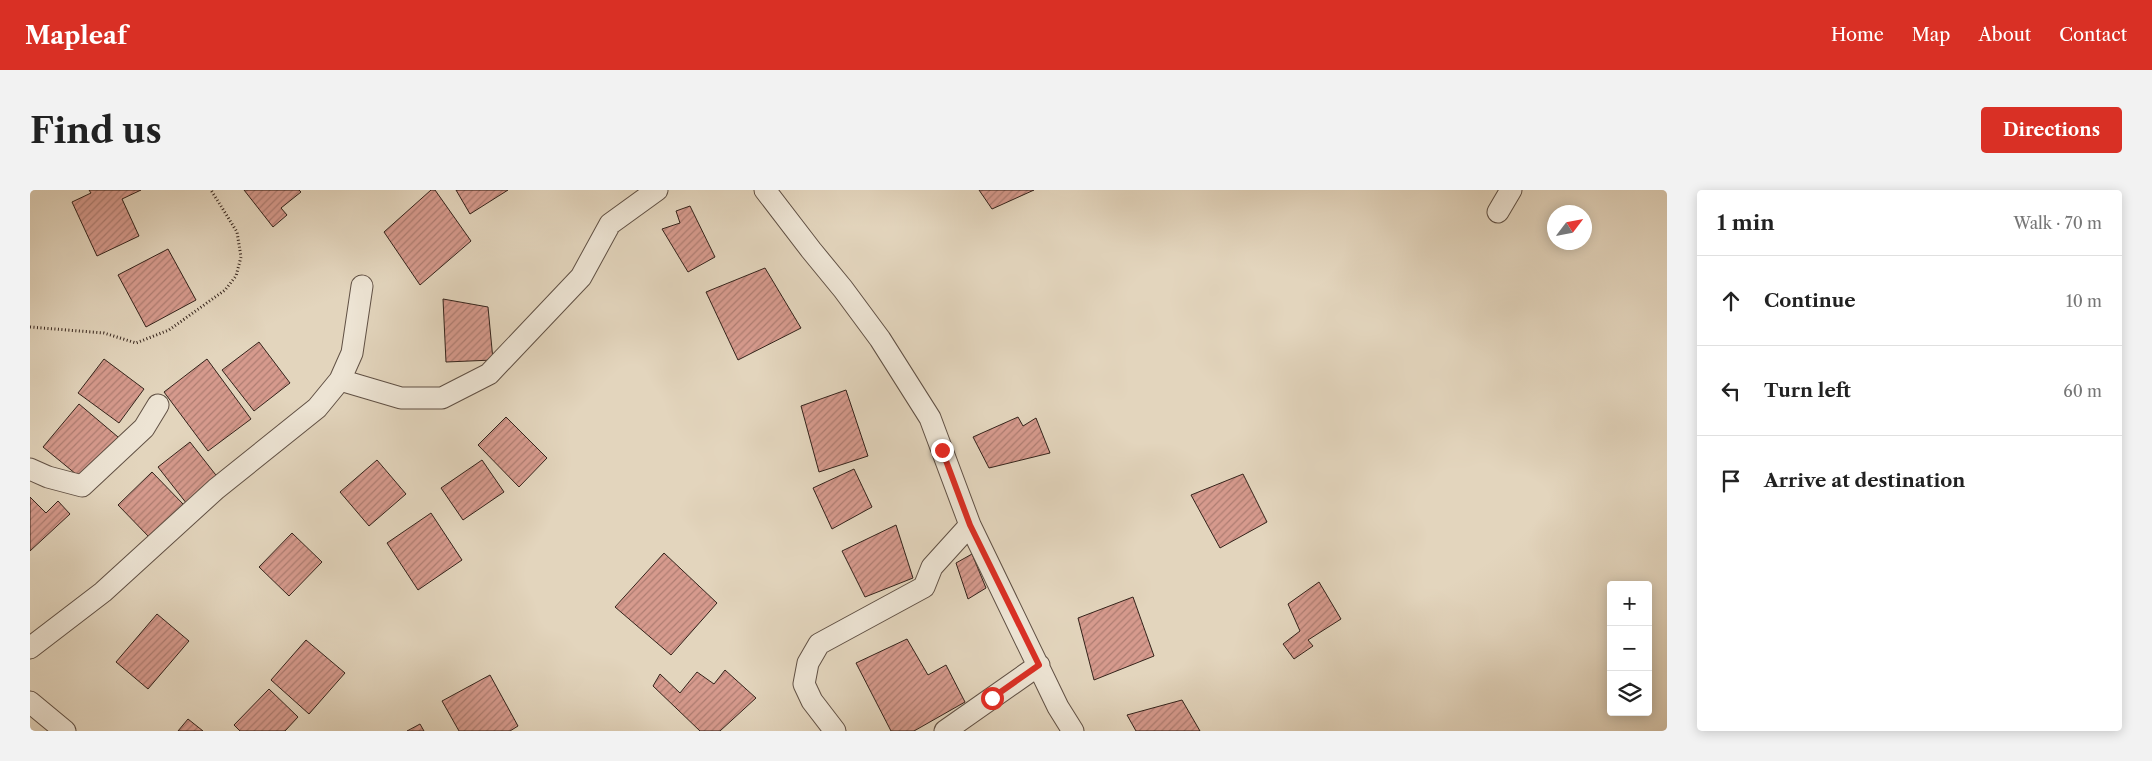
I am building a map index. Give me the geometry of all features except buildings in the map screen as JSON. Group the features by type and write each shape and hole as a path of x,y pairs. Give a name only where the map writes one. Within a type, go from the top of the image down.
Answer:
{"street":[{"path":"340,380 401,398 442,398 489,374 580,277 610,224 657,190"},
{"path":"765,190 843,289 906,378 930,418 970,525 1058,707 1073,731"},
{"path":"1498,212 1512,190"},
{"path":"30,648 103,592 216,489 317,408 340,380 352,353 362,286"},
{"path":"30,469 48,477 82,486 144,428 158,404"},
{"path":"835,731 812,701 804,684 808,663 819,644 924,588 932,567 970,525"},
{"path":"945,731 1039,665"},
{"path":"30,702 65,731"}],"path":[{"path":"30,327 104,333 136,343 169,330 225,290 236,276 241,257 237,232 211,190"}],"route":[{"path":"942,450 970,525 1039,665 992,698"}]}
